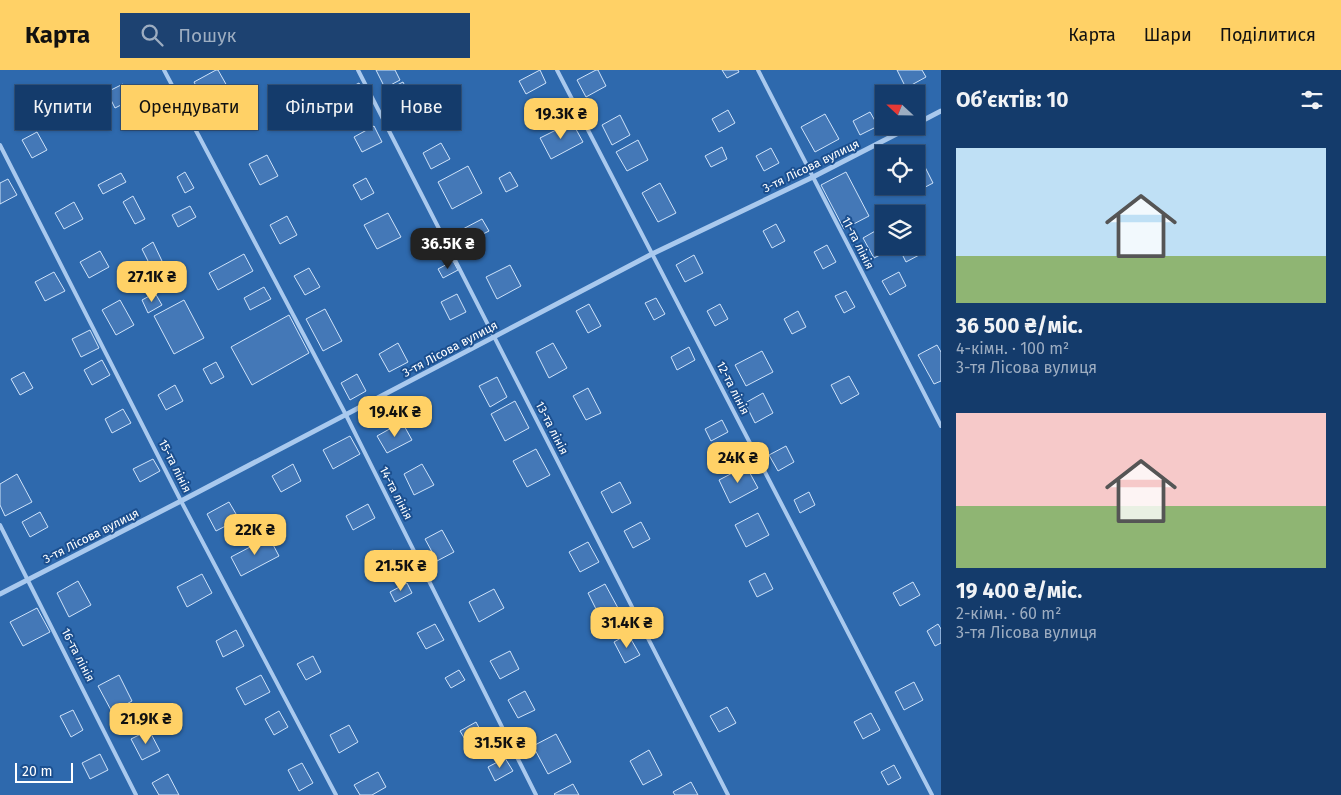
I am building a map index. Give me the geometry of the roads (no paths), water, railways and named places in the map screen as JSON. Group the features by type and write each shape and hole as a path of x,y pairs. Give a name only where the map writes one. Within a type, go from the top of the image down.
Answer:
{"street":[{"path":"925,119 941,111"},
{"name":"3-тя Лісова вулиця","path":"0,594 652,254 813,177 895,135"}],"lane":[{"name":"14-та лінія","path":"164,70 346,415 536,795"},
{"name":"13-та лінія","path":"358,70 728,795"},
{"name":"12-та лінія","path":"557,70 932,795"},
{"name":"11-та лінія","path":"758,70 941,426"},
{"name":"15-та лінія","path":"0,145 181,501 336,795"},
{"name":"16-та лінія","path":"0,525 136,795"}]}
